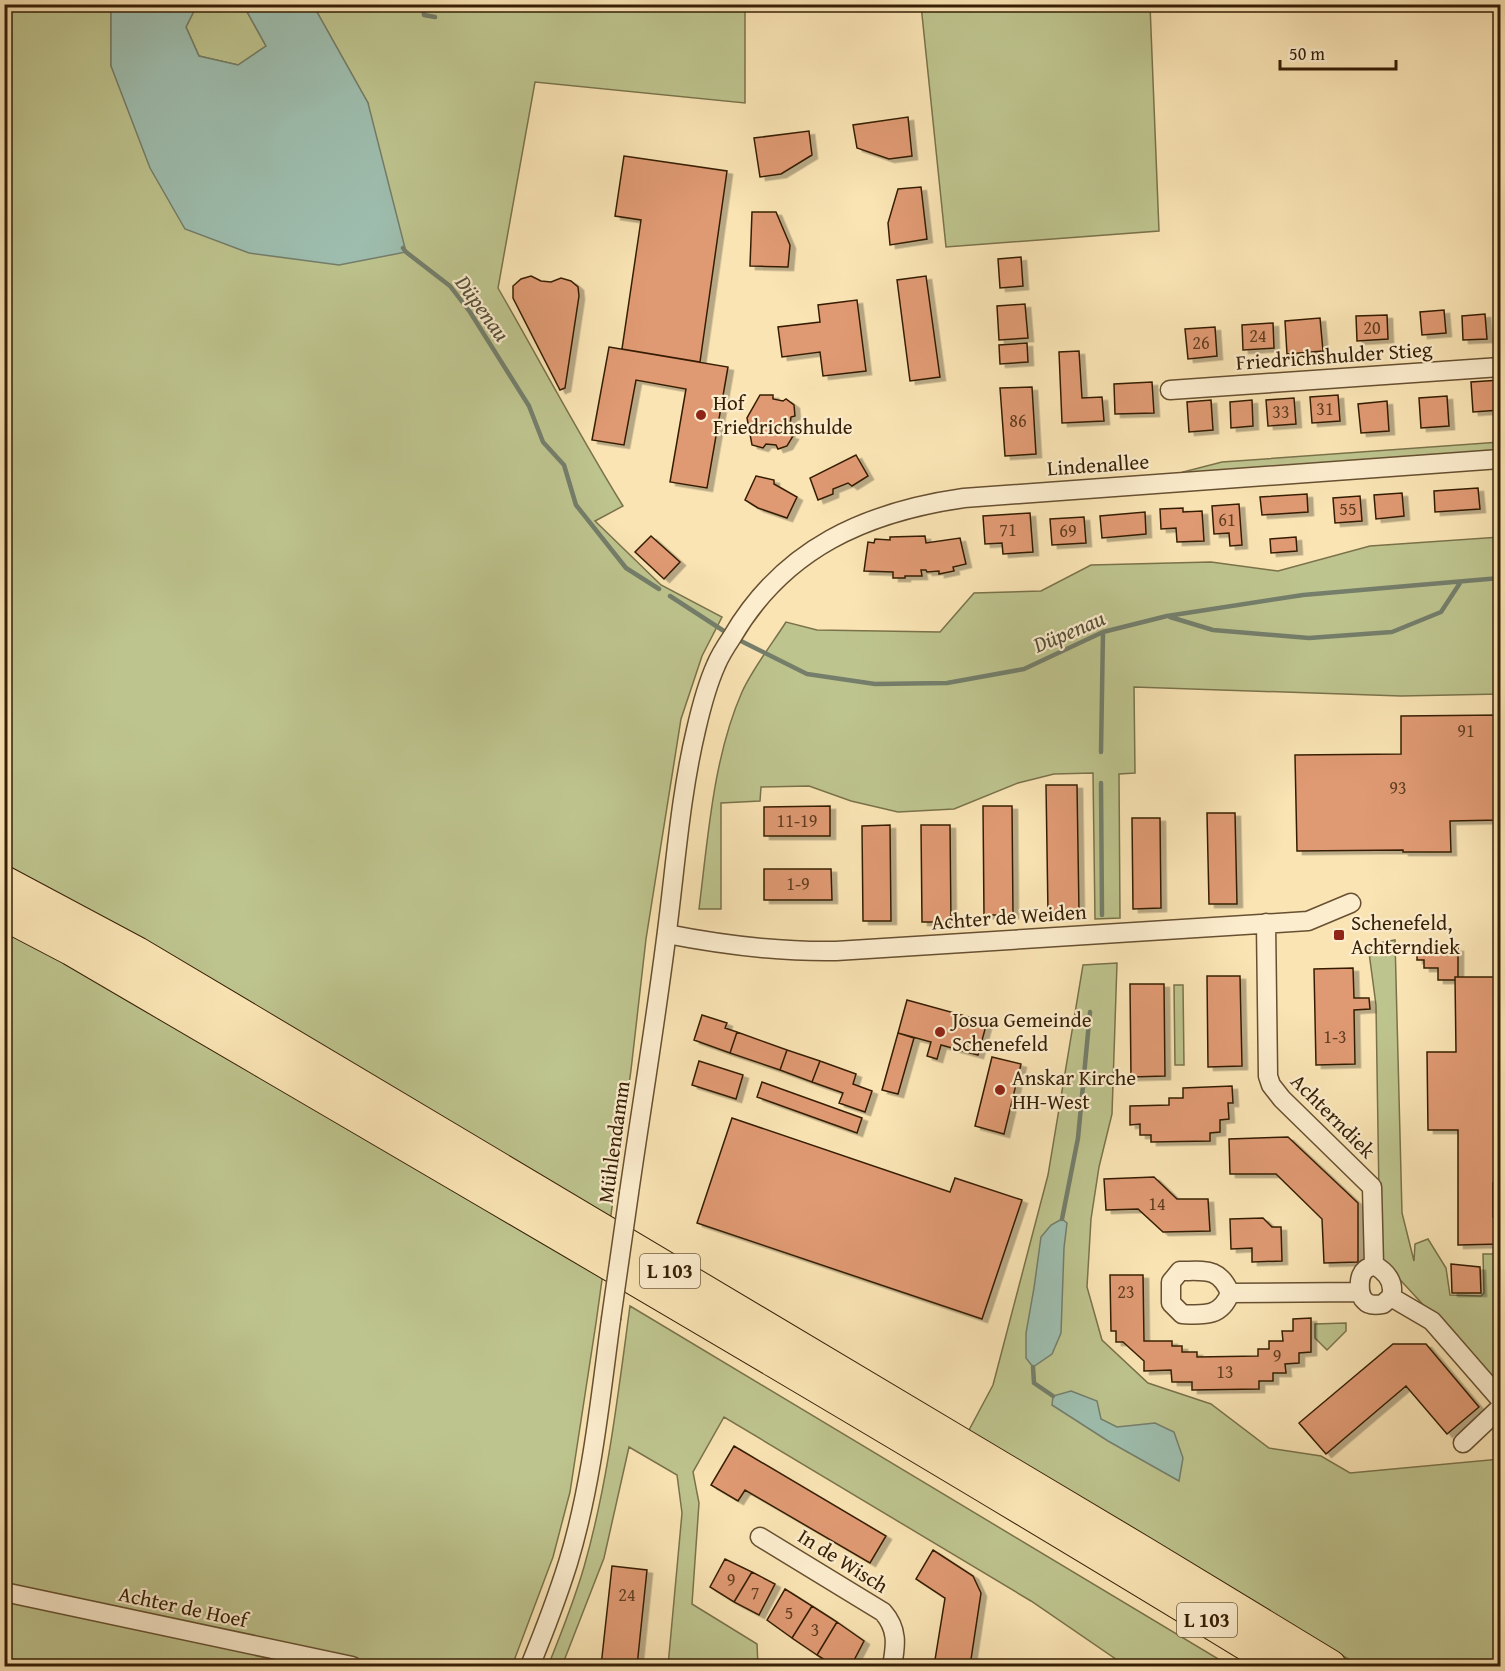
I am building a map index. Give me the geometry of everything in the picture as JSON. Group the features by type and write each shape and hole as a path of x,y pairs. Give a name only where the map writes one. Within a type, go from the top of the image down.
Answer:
{"highway":[{"name":"L 103","path":"4,882 148,959 1330,1666"},
{"name":"L 103","path":"4,914 71,949 616,1268 1282,1666"}],"street":[{"name":"Friedrichshulder Stieg","path":"1170,390 1500,367"},
{"name":"Lindenallee","path":"739,624 785,571 832,537 860,524 923,504 989,495 1500,459"},
{"name":"Mühlendamm","path":"530,1666 568,1562 582,1506 597,1425 692,750 702,707 716,664 739,624"},
{"name":"Achter de Weiden","path":"667,934 753,948 825,951 1308,921 1351,903"},
{"name":"Achterndiek","path":"1266,923 1271,1085 1282,1099 1372,1188 1374,1265"},
{"path":"1374,1265 1382,1269 1392,1283 1393,1290 1391,1298 1383,1304 1371,1305 1364,1301 1360,1292 1361,1278 1365,1270 1374,1265"},
{"path":"1230,1293 1360,1292"},
{"path":"1391,1298 1432,1321 1500,1399"},
{"path":"1463,1443 1500,1408"},
{"name":"In de Wisch","path":"760,1537 883,1612 895,1631 896,1644 892,1666"},
{"name":"Achter de Hoef","path":"4,1592 352,1666"}],"green space":[{"path":"5,5 111,5 111,66 368,103 313,5 745,5 745,103 535,82 498,288 623,506 595,521 661,585 722,617 702,656 681,719 646,939 631,1070 570,1492 553,1557 512,1666 5,1666"},
{"path":"197,5 224,5 246,10 266,46 238,65 199,56 186,27"},
{"path":"921,5 1150,5 1159,231 946,247"},
{"path":"1500,442 1500,452 1184,475 1183,472 1222,462"},
{"path":"1500,537 1500,694 1401,696 1134,687 1135,773 1119,774 1120,918 1095,919 1093,773 1054,774 1018,783 954,809 898,812 851,801 809,786 761,787 760,801 721,803 721,909 699,909 713,799 732,717 746,683 786,622 817,630 940,632 974,593 1041,591 1091,565 1211,562 1278,571 1370,546"},
{"path":"1395,940 1402,1213 1414,1261 1415,1244 1428,1239 1446,1268 1450,1295 1481,1296 1484,1293 1483,1254 1500,1254 1500,1388 1380,1258 1376,1005 1368,945"},
{"path":"1117,963 1112,1114 1099,1167 1091,1219 1087,1287 1102,1340 1148,1383 1211,1404 1269,1448 1321,1456 1350,1473 1500,1459 1500,1666 1360,1666 968,1432 993,1385 1048,1175 1083,965"},
{"path":"1174,985 1183,985 1184,1065 1175,1065"},
{"path":"630,1306 1230,1666 1126,1666 1031,1601 724,1417 693,1472 699,1503 692,1604 757,1644 758,1666 668,1666 682,1513 677,1475 629,1447 604,1558 562,1666 548,1666 584,1567 600,1503 612,1438"},
{"path":"1346,1323 1346,1331 1327,1350 1315,1338 1315,1324"}],"shaded area":[{"path":"111,5 197,5 186,27 199,56 238,65 266,46 246,10 224,5 313,5 368,103 406,252 339,265 249,253 185,229 150,168 111,66"},
{"path":"1062,1219 1067,1223 1061,1333 1052,1354 1033,1367 1026,1358 1026,1333 1041,1237 1051,1225"},
{"path":"1071,1391 1097,1401 1101,1419 1117,1427 1155,1423 1174,1432 1183,1458 1179,1481 1108,1441 1052,1405 1053,1396"}],"building":[{"path":"908,117 912,156 889,159 857,148 853,125"},
{"path":"809,131 812,155 781,174 760,177 754,138"},
{"path":"624,156 727,171 700,362 622,349 641,220 615,216"},
{"path":"921,187 927,239 890,245 888,223 898,189"},
{"path":"752,212 776,212 790,245 788,267 750,266"},
{"path":"1021,257 1023,286 1000,288 998,259"},
{"path":"531,276 541,281 551,282 561,278 571,281 578,287 579,296 565,388 560,390 513,298 513,286 521,279"},
{"path":"926,276 940,377 910,381 897,280"},
{"path":"857,300 866,371 823,376 820,352 782,357 778,327 820,322 818,305"},
{"path":"1025,304 1028,338 999,340 997,306"},
{"path":"1444,310 1446,333 1422,335 1420,312"},
{"path":"1485,314 1487,339 1463,340 1462,316"},
{"path":"1387,315 1388,339 1357,341 1356,316"},
{"path":"1320,318 1323,351 1287,354 1285,321"},
{"path":"1273,323 1274,348 1243,350 1242,325"},
{"path":"1215,327 1217,356 1188,359 1185,329"},
{"path":"1027,343 1028,362 1000,364 999,345"},
{"name":"Hof Friedrichshulde","path":"609,347 728,367 707,488 670,482 686,389 636,380 624,445 592,440"},
{"path":"1079,351 1082,398 1102,397 1104,421 1062,423 1059,352"},
{"path":"1500,380 1500,410 1473,412 1471,382"},
{"path":"1152,382 1154,413 1115,414 1114,384"},
{"path":"1032,387 1036,454 1005,456 1000,388"},
{"path":"760,395 773,395 773,399 783,401 786,399 794,405 795,416 791,417 789,435 793,436 787,446 778,449 776,445 766,444 763,448 752,445 747,418"},
{"path":"1338,395 1340,421 1312,423 1310,397"},
{"path":"1447,396 1449,426 1421,428 1419,398"},
{"path":"1294,398 1296,424 1268,426 1266,400"},
{"path":"1211,400 1213,430 1189,432 1187,402"},
{"path":"1252,400 1253,426 1231,428 1230,402"},
{"path":"1387,401 1389,431 1361,433 1358,404"},
{"path":"856,455 868,476 852,486 848,483 833,489 833,494 818,500 810,478"},
{"path":"756,476 774,480 774,484 797,497 787,518 758,508 745,500"},
{"path":"1478,488 1480,509 1435,512 1434,491"},
{"path":"1402,493 1404,516 1376,519 1374,495"},
{"path":"1307,494 1308,512 1262,515 1260,497"},
{"path":"1360,496 1362,521 1335,523 1333,498"},
{"path":"1239,504 1242,545 1230,546 1229,533 1214,534 1212,506"},
{"path":"1183,508 1183,512 1202,511 1204,541 1177,542 1176,528 1161,529 1160,509"},
{"path":"1145,512 1146,534 1102,538 1100,516"},
{"path":"1030,513 1033,552 1003,554 1002,543 985,544 983,516"},
{"path":"1084,517 1086,543 1052,545 1050,519"},
{"path":"651,536 680,562 664,579 635,552"},
{"path":"925,536 926,543 960,538 966,564 953,567 954,571 939,574 939,571 921,570 922,576 905,576 905,578 893,578 893,572 864,571 868,542 874,543 875,539 890,540 890,537"},
{"path":"1296,537 1297,551 1271,553 1270,539"},
{"path":"1500,715 1500,820 1450,821 1451,852 1297,851 1295,755 1401,754 1401,716"},
{"path":"1046,785 1077,785 1079,912 1048,913"},
{"path":"830,806 830,836 764,836 764,807"},
{"path":"983,806 1012,806 1013,915 984,915"},
{"path":"1207,813 1235,813 1237,904 1209,904"},
{"path":"1132,818 1160,818 1161,908 1133,909"},
{"path":"890,825 891,921 863,921 862,826"},
{"path":"921,825 950,825 951,922 922,922"},
{"path":"764,869 831,869 832,900 764,900"},
{"path":"1417,948 1458,948 1458,977 1455,977 1455,980 1438,980 1438,968 1424,968 1424,960 1417,960"},
{"path":"1353,968 1354,998 1369,998 1370,1009 1354,1010 1355,1064 1316,1065 1314,969"},
{"path":"1207,976 1240,976 1242,1066 1208,1067"},
{"path":"1455,977 1500,977 1500,1184 1493,1183 1493,1217 1500,1217 1500,1244 1458,1245 1458,1130 1428,1130 1427,1052 1456,1052"},
{"path":"1130,984 1164,984 1165,1076 1131,1077"},
{"path":"907,1000 987,1022 978,1055 941,1045 937,1059 927,1056 931,1042 898,1033"},
{"path":"702,1015 727,1023 725,1028 737,1032 730,1053 694,1040"},
{"path":"737,1032 787,1050 780,1070 730,1053"},
{"path":"898,1033 914,1038 898,1094 882,1090"},
{"path":"787,1050 820,1061 812,1082 780,1070"},
{"path":"992,1057 1021,1064 1004,1134 975,1126"},
{"path":"699,1061 743,1075 736,1099 692,1085"},
{"path":"820,1061 856,1074 853,1084 872,1091 865,1112 839,1103 843,1093 812,1082"},
{"path":"762,1082 862,1118 857,1133 757,1097"},
{"path":"1232,1086 1233,1103 1228,1103 1229,1119 1220,1120 1220,1132 1210,1133 1210,1141 1151,1142 1151,1135 1140,1135 1140,1124 1130,1125 1130,1106 1169,1105 1169,1098 1183,1098 1183,1088"},
{"path":"732,1118 950,1192 955,1178 1022,1200 982,1319 697,1223"},
{"path":"1288,1137 1358,1203 1358,1262 1324,1263 1322,1219 1276,1174 1230,1174 1229,1139"},
{"path":"1154,1177 1177,1199 1208,1199 1210,1231 1163,1232 1138,1209 1106,1210 1104,1179"},
{"path":"1263,1218 1272,1227 1281,1227 1282,1261 1252,1262 1252,1248 1231,1249 1230,1219"},
{"path":"1451,1264 1480,1267 1481,1293 1452,1293"},
{"path":"1110,1275 1143,1275 1144,1341 1172,1341 1172,1346 1182,1346 1182,1352 1197,1352 1197,1357 1258,1356 1258,1349 1269,1349 1269,1341 1283,1341 1282,1331 1293,1331 1293,1319 1311,1318 1311,1352 1299,1353 1299,1363 1285,1364 1286,1373 1273,1373 1273,1381 1259,1381 1259,1389 1192,1390 1192,1382 1172,1382 1171,1370 1144,1371 1144,1361 1123,1342 1116,1342 1116,1331 1111,1331"},
{"path":"1393,1344 1426,1344 1479,1407 1447,1434 1406,1386 1326,1454 1299,1423"},
{"path":"734,1446 886,1536 870,1563 745,1490 738,1501 711,1485"},
{"path":"933,1550 973,1576 981,1593 970,1666 934,1666 945,1598 916,1579"},
{"path":"725,1559 752,1572 734,1602 710,1587"},
{"path":"612,1566 647,1570 637,1666 601,1666"},
{"path":"752,1572 775,1584 759,1615 734,1602"},
{"path":"785,1589 812,1606 792,1638 767,1620"},
{"path":"812,1606 837,1622 817,1655 792,1638"},
{"path":"837,1622 864,1641 851,1666 834,1666 817,1655"}],"waterway":[{"path":"423,4 424,15 435,17"},
{"name":"Düpenau","path":"403,248 450,286 470,312 529,406 543,442 564,465 576,505 626,568 659,589"},
{"name":"Düpenau","path":"737,639 807,674 875,684 947,683 1024,669 1103,632 1167,616 1303,595 1500,578"},
{"path":"1170,617 1213,630 1309,638 1392,632 1441,612 1460,583"},
{"name":"Düpenau","path":"670,596 730,635"},
{"path":"1101,752 1103,632"},
{"path":"1101,783 1102,915"},
{"path":"1062,1219 1078,1138 1090,1012"},
{"path":"1033,1367 1034,1383 1053,1396"}],"place":[{"name":"Hof Friedrichshulde","path":"701,415"},
{"name":"Schenefeld, Achterndiek","path":"1339,935"},
{"name":"Josua Gemeinde Schenefeld","path":"940,1032"},
{"name":"Anskar Kirche HH-West","path":"1000,1090"}]}
